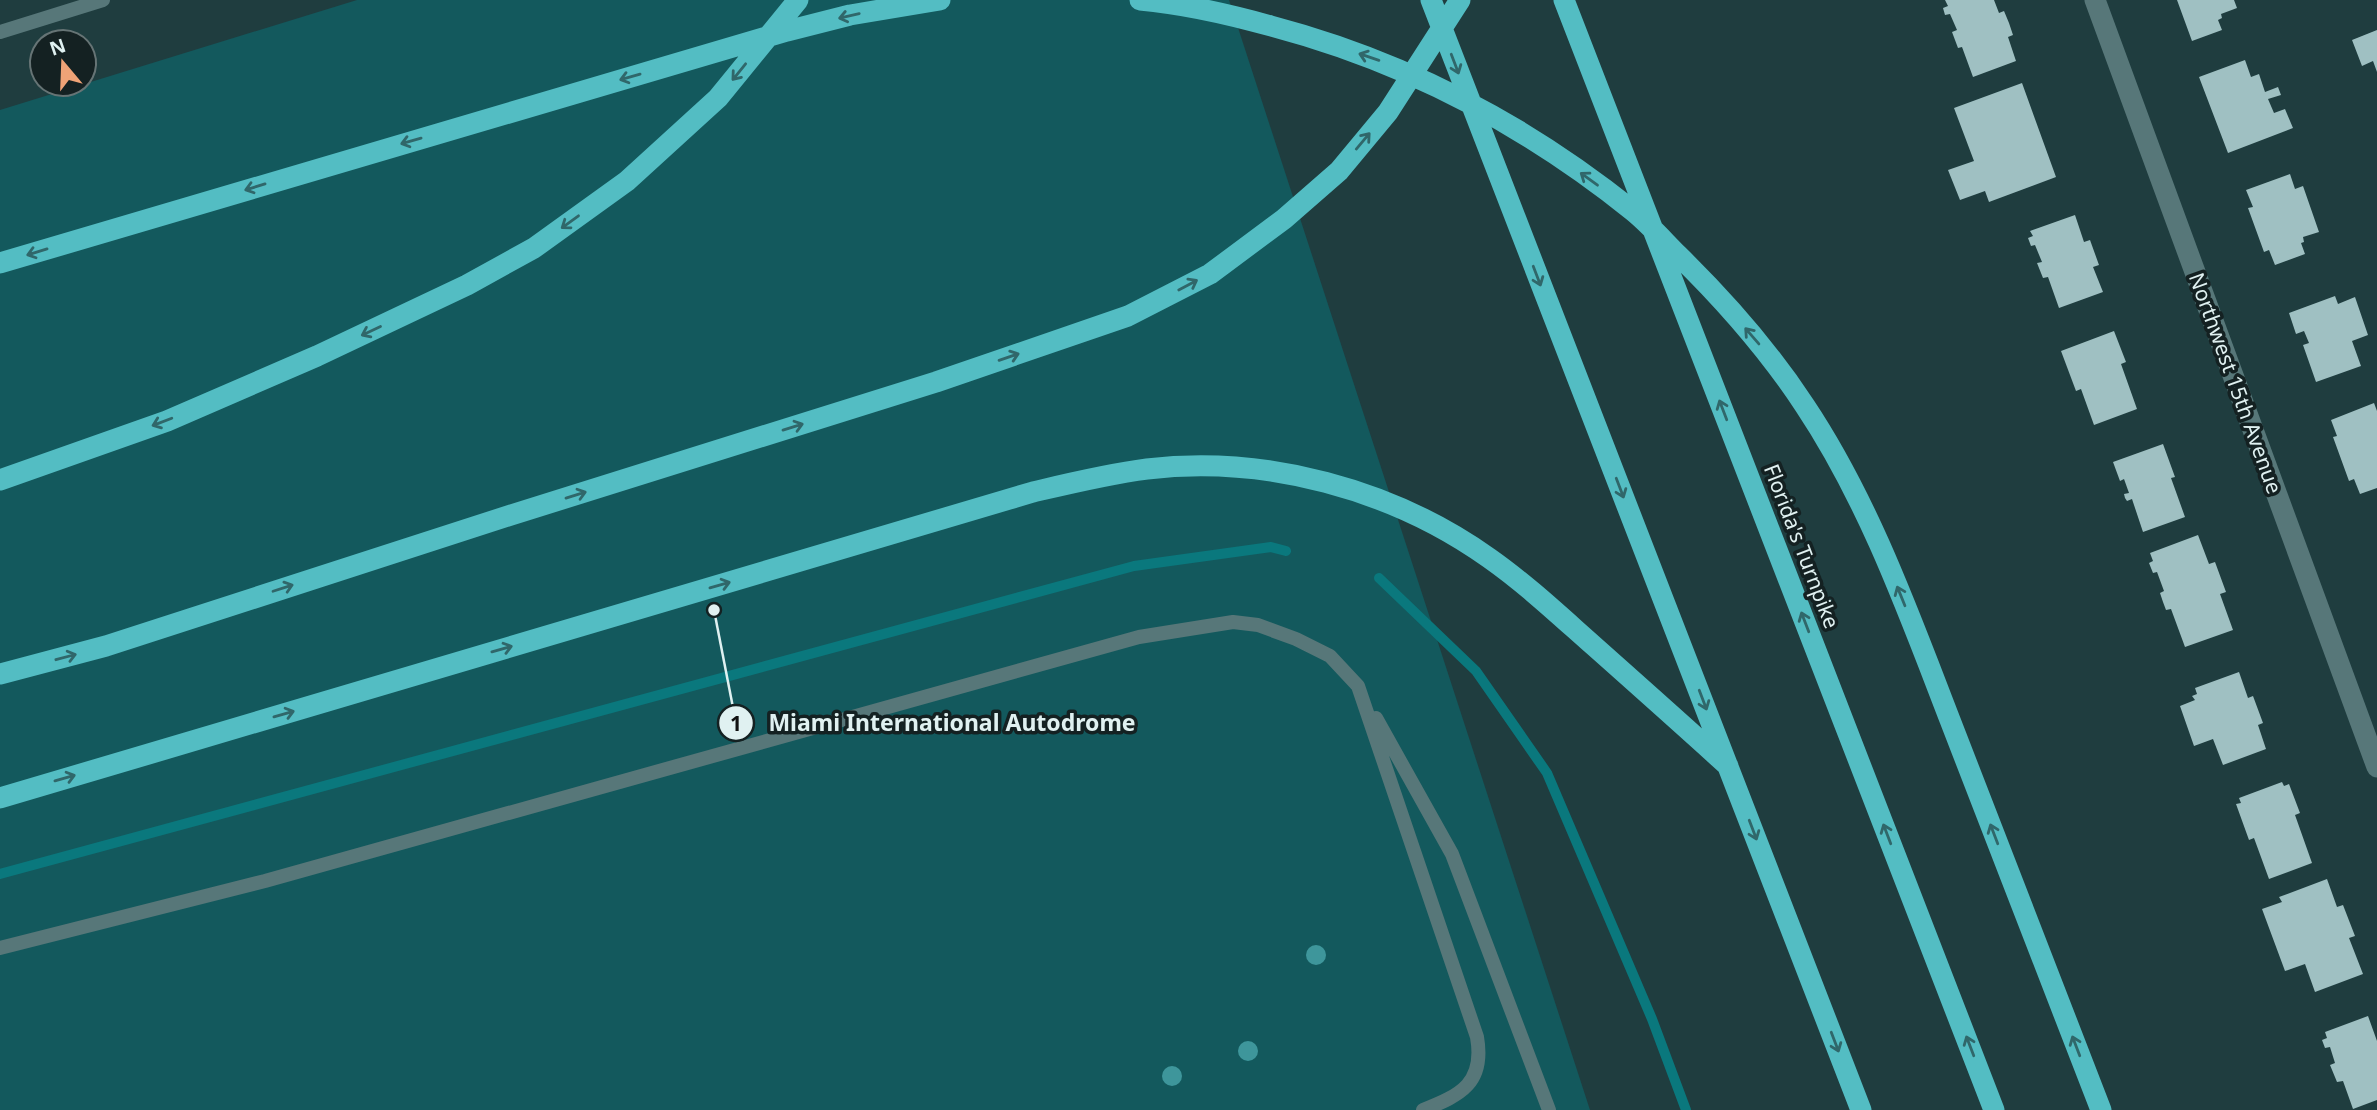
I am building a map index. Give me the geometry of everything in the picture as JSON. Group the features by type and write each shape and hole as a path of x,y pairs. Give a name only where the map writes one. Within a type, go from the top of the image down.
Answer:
{"highway":[{"path":"0,480 167,421 317,356 467,285 534,248 627,181 718,98 798,0"},
{"path":"0,263 787,31 850,15 940,0"},
{"path":"1140,0 1223,13 1306,35 1379,60 1443,89 1496,117 1549,150 1636,213 1709,285 1767,354 1806,407 1857,499 1926,659 2101,1110"},
{"path":"1431,0 1861,1110"},
{"path":"0,674 106,646 432,540 936,382 1128,316 1210,274 1284,219 1339,171 1388,112 1460,0"},
{"name":"Florida's Turnpike","path":"1564,0 1994,1110"},
{"path":"0,798 1033,492 1091,478 1150,469 1201,467 1256,470 1316,479 1370,496 1449,533 1525,584 1728,766"}],"street":[{"name":"Northwest 15th Avenue","path":"2095,0 2377,767"}],"lane":[{"path":"0,32 103,0"},
{"path":"0,948 265,881 1139,637 1233,622 1258,625 1296,639 1330,656 1358,686 1452,854 1549,1110"},
{"path":"1358,686 1477,1037 1480,1055 1478,1069 1464,1091 1423,1110"}],"shaded area":[{"path":"357,0 1229,0 1590,1110 0,1110 0,110 39,98 98,98 98,80"}],"building":[{"path":"1945,0 1994,0 1999,13 2004,11 2009,23 2013,35 2008,37 2016,61 1973,77 1962,47 1958,48 1952,32 1957,30 1950,14 1945,15 1943,8 1948,6"},
{"path":"2177,0 2234,0 2237,8 2221,14 2222,18 2218,20 2222,30 2192,41"},
{"path":"2377,30 2377,72 2373,61 2362,66 2352,40"},
{"path":"2245,60 2251,77 2259,74 2265,92 2278,87 2281,95 2268,99 2274,113 2285,109 2293,128 2228,153 2199,77"},
{"path":"2022,83 2056,177 1989,202 1985,191 1960,200 1948,170 1974,161 1954,108"},
{"path":"2290,174 2295,189 2303,186 2319,232 2303,237 2304,242 2301,243 2305,254 2275,265 2269,250 2264,252 2248,208 2253,207 2246,190"},
{"path":"2075,215 2084,242 2090,240 2099,265 2093,267 2103,292 2059,308 2048,277 2043,278 2037,263 2042,262 2035,245 2031,246 2028,238 2033,236 2030,231"},
{"path":"2335,296 2338,304 2355,297 2368,335 2352,341 2361,366 2316,382 2303,345 2309,343 2304,331 2296,334 2289,313"},
{"path":"2114,331 2126,362 2121,364 2137,409 2094,425 2081,389 2076,391 2061,351"},
{"path":"2374,403 2377,411 2377,488 2360,494 2354,479 2349,481 2333,437 2337,436 2331,420"},
{"path":"2163,444 2175,477 2171,478 2185,517 2143,532 2132,499 2127,501 2125,498 2124,494 2129,493 2124,479 2120,481 2113,462"},
{"path":"2198,535 2209,564 2215,562 2226,592 2220,594 2233,630 2185,647 2171,609 2166,610 2163,602 2160,593 2164,591 2157,572 2153,573 2149,563 2153,561 2150,553"},
{"path":"2239,672 2248,698 2253,696 2263,723 2258,725 2266,749 2223,765 2213,739 2194,746 2180,706 2195,700 2192,696 2197,694 2195,688"},
{"path":"2282,782 2284,786 2289,784 2300,813 2295,815 2312,863 2269,879 2254,838 2249,840 2236,804 2241,803 2239,798"},
{"path":"2327,879 2337,907 2343,905 2355,936 2349,938 2363,974 2315,992 2305,964 2285,971 2262,909 2282,902 2279,897"},
{"path":"2368,1016 2377,1041 2377,1100 2353,1109 2343,1081 2337,1082 2330,1065 2335,1063 2330,1047 2325,1048 2322,1040 2327,1038 2325,1032"}],"waterway":[{"path":"0,874 1134,566 1271,547 1286,551"},
{"path":"1379,578 1476,671 1547,773 1652,1019 1686,1110"}],"place":[{"name":"Miami International Autodrome","path":"714,610"}]}
